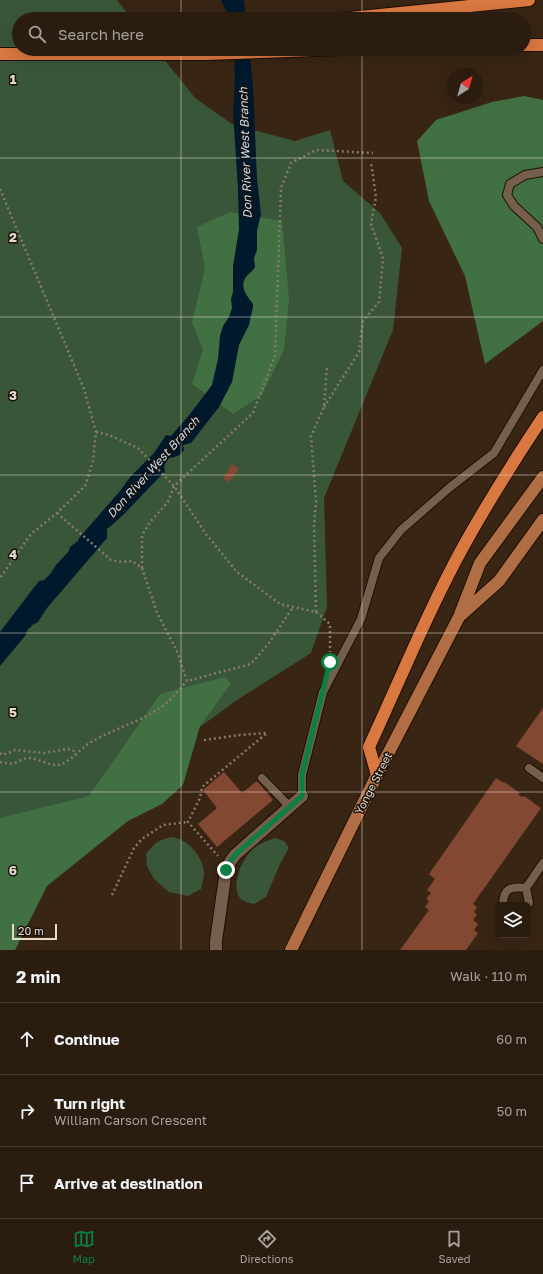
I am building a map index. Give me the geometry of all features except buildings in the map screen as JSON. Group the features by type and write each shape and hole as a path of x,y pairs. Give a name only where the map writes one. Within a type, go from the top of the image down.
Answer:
{"highway":[{"path":"409,12 528,0"},
{"path":"531,45 543,45"},
{"path":"0,54 12,53"},
{"path":"0,54 12,54"},
{"path":"377,775 369,747 430,612 480,517 543,417"}],"main road":[{"name":"Yonge Street","path":"291,950 377,775 459,617 480,563 543,477"},
{"name":"Yonge Street","path":"459,617 499,581 543,520"}],"street":[{"path":"216,950 216,941 228,866 235,855 302,796"}],"lane":[{"path":"543,172 525,175 510,184 507,195 514,206 537,227 543,239"},
{"path":"302,796 302,775 324,692 361,620 379,558 401,530 449,488 494,453 543,370"},
{"path":"529,768 543,778"},
{"path":"262,778 290,807"},
{"path":"529,902 526,888 543,863"},
{"path":"503,902 503,898 508,890 514,887 526,888"}],"path":[{"path":"187,681 177,651 157,613 142,568 142,535 150,522 168,502 174,486 253,413 275,356 281,188 292,163 316,150 372,152"},
{"path":"316,612 314,525 316,501 311,436 324,407 359,352 363,321 379,302 383,258 371,224 376,197 372,162"},
{"path":"0,189 84,389 96,432 93,461 84,486 57,513 31,534 0,578"},
{"path":"324,407 328,366"},
{"path":"96,432 110,435 138,448 174,486 206,534 237,572 280,604 316,612 330,624 330,655"},
{"path":"57,513 111,560 122,562 132,561 142,568"},
{"path":"0,762 15,763 31,758 58,765 91,742 131,724 157,710 171,699 187,681 251,664 269,643 293,607"},
{"path":"188,822 200,798 202,787 267,733 204,740"},
{"path":"0,753 3,755 15,750 44,753 68,749 77,753"},
{"path":"188,822 228,866"},
{"path":"112,895 134,848 142,839 163,825 188,822"}],"green space":[{"path":"0,0 117,0 126,12 12,12 12,56 162,56 195,98 232,124 295,141 330,130 343,181 380,213 402,248 393,330 324,498 327,607 311,653 237,700 37,846 0,850"},
{"path":"524,96 543,100 543,321 485,364 465,276 429,201 417,141 436,120 492,102"},
{"path":"230,212 282,221 289,299 284,350 262,395 233,414 192,384 203,349 192,323 205,268 197,227"},
{"path":"225,677 231,684 200,726 183,785 162,804 128,821 47,886 15,950 0,950 0,818 89,796 160,694"},
{"path":"171,837 177,838 189,845 194,849 201,860 204,875 201,889 188,896 169,892 154,879 147,866 146,854 157,842"},
{"path":"275,838 284,841 289,848 280,864 266,897 254,904 243,901 238,895 236,882 240,868 247,856 256,846"}],"water":[{"path":"221,0 244,0 245,12 227,12"},
{"name":"Don River West Branch","path":"234,56 250,56 253,85 257,179 261,214 257,231 257,250 254,258 255,267 246,277 243,284 253,307 249,325 239,345 232,382 219,407 191,443 183,445 184,450 179,455 169,458 164,466 165,472 123,515 107,529 107,538 47,608 38,622 28,629 25,636 0,666 0,632 39,581 44,580 51,573 69,551 70,547 78,541 131,476 154,453 166,435 171,436 212,385 218,359 220,336 232,308 231,299 233,292 233,266 239,229 233,112"}],"route":[{"path":"226,870 235,855 302,796 302,775 324,692 330,662"}]}
